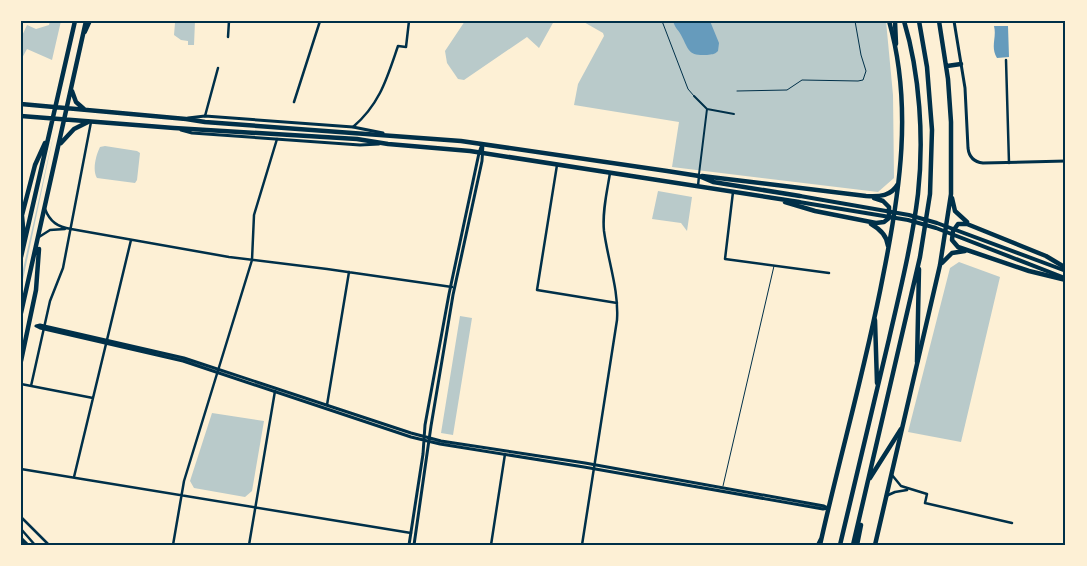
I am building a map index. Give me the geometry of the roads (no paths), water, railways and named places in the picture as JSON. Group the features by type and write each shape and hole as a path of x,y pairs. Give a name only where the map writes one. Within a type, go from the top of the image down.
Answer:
{"main road":[{"path":"21,257 74,21"},
{"path":"21,313 83,36 88,21"},
{"path":"890,21 896,44"},
{"path":"819,545 875,320 899,182 902,132 895,21"},
{"path":"840,545 908,257 918,193 920,148 917,98 914,69 904,21"},
{"path":"853,545 920,257 930,194 932,130 927,67 919,21"},
{"path":"875,545 940,265 951,194 952,122 947,66 939,21"},
{"path":"947,66 961,64"},
{"path":"72,86 73,98 83,108 90,111"},
{"path":"21,104 231,124 389,135 483,144 699,176 866,196 883,196 890,193 899,182"},
{"path":"21,116 239,134 357,139 481,153 733,192 775,198 800,199 909,216 937,223 1066,270"},
{"path":"58,151 64,138 74,129 92,122"},
{"path":"320,142 326,137"},
{"path":"24,246 22,217 35,165 48,138"},
{"path":"699,176 713,182 776,192 800,199 908,220 936,228 1066,279"},
{"path":"775,198 776,192"},
{"path":"951,194 955,211 959,216 977,227 1046,256 1066,270"},
{"path":"775,198 815,211 865,222 884,222 889,218 890,210 888,204 882,200 866,196"},
{"path":"865,222 883,232 888,243 888,254"},
{"path":"977,227 961,223 955,227 951,236 952,240 956,245 1029,271 1066,279"},
{"path":"21,360 36,290 39,237"},
{"path":"940,265 952,253 962,251 974,252"},
{"path":"917,362 920,257"},
{"path":"875,320 877,391"},
{"path":"857,545 868,482 902,429"},
{"path":"21,539 27,545"}],"street":[{"path":"228,37 229,21"},
{"path":"294,102 320,21"},
{"path":"353,127 370,110 382,92 398,46 406,47 409,21"},
{"path":"954,21 961,64 970,156 976,161 983,163 1066,161"},
{"path":"1006,60 1009,163"},
{"path":"205,116 218,68"},
{"path":"694,96 707,110 734,114"},
{"path":"698,186 698,171 707,110"},
{"path":"186,119 205,116 353,127 389,135"},
{"path":"31,386 46,318 63,268 69,229 92,122"},
{"path":"239,134 277,139 360,145 388,144"},
{"path":"174,545 184,481 252,260 254,215 277,139"},
{"path":"409,545 424,438 483,144"},
{"path":"557,165 537,290 617,303"},
{"path":"582,545 617,325 617,303 604,231 604,214 610,173"},
{"path":"733,192 725,260 829,273"},
{"path":"45,209 50,220 69,229"},
{"path":"39,237 50,230 69,229 252,260 453,287"},
{"path":"74,478 131,240"},
{"path":"327,407 349,272"},
{"path":"414,545 453,287"},
{"path":"106,341 36,326 40,325 106,341 217,370 429,440 505,454 594,467"},
{"path":"21,384 93,398"},
{"path":"249,545 275,390"},
{"path":"429,440 829,508"},
{"path":"491,545 505,454"},
{"path":"21,470 411,533"},
{"path":"891,473 896,482 908,490"},
{"path":"886,496 908,490 927,494 925,503 1012,523"},
{"path":"21,517 48,545"},
{"path":"21,529 35,545"}],"lane":[{"path":"662,21 688,89 694,96"},
{"path":"737,91 785,90 791,89 804,80 863,80 866,71 855,21"},
{"path":"723,490 774,266"}],"water":[{"path":"673,21 710,21 719,43 718,51 714,54 701,55 690,51"},
{"path":"994,26 1008,26 1009,57 997,58 995,54"}]}
